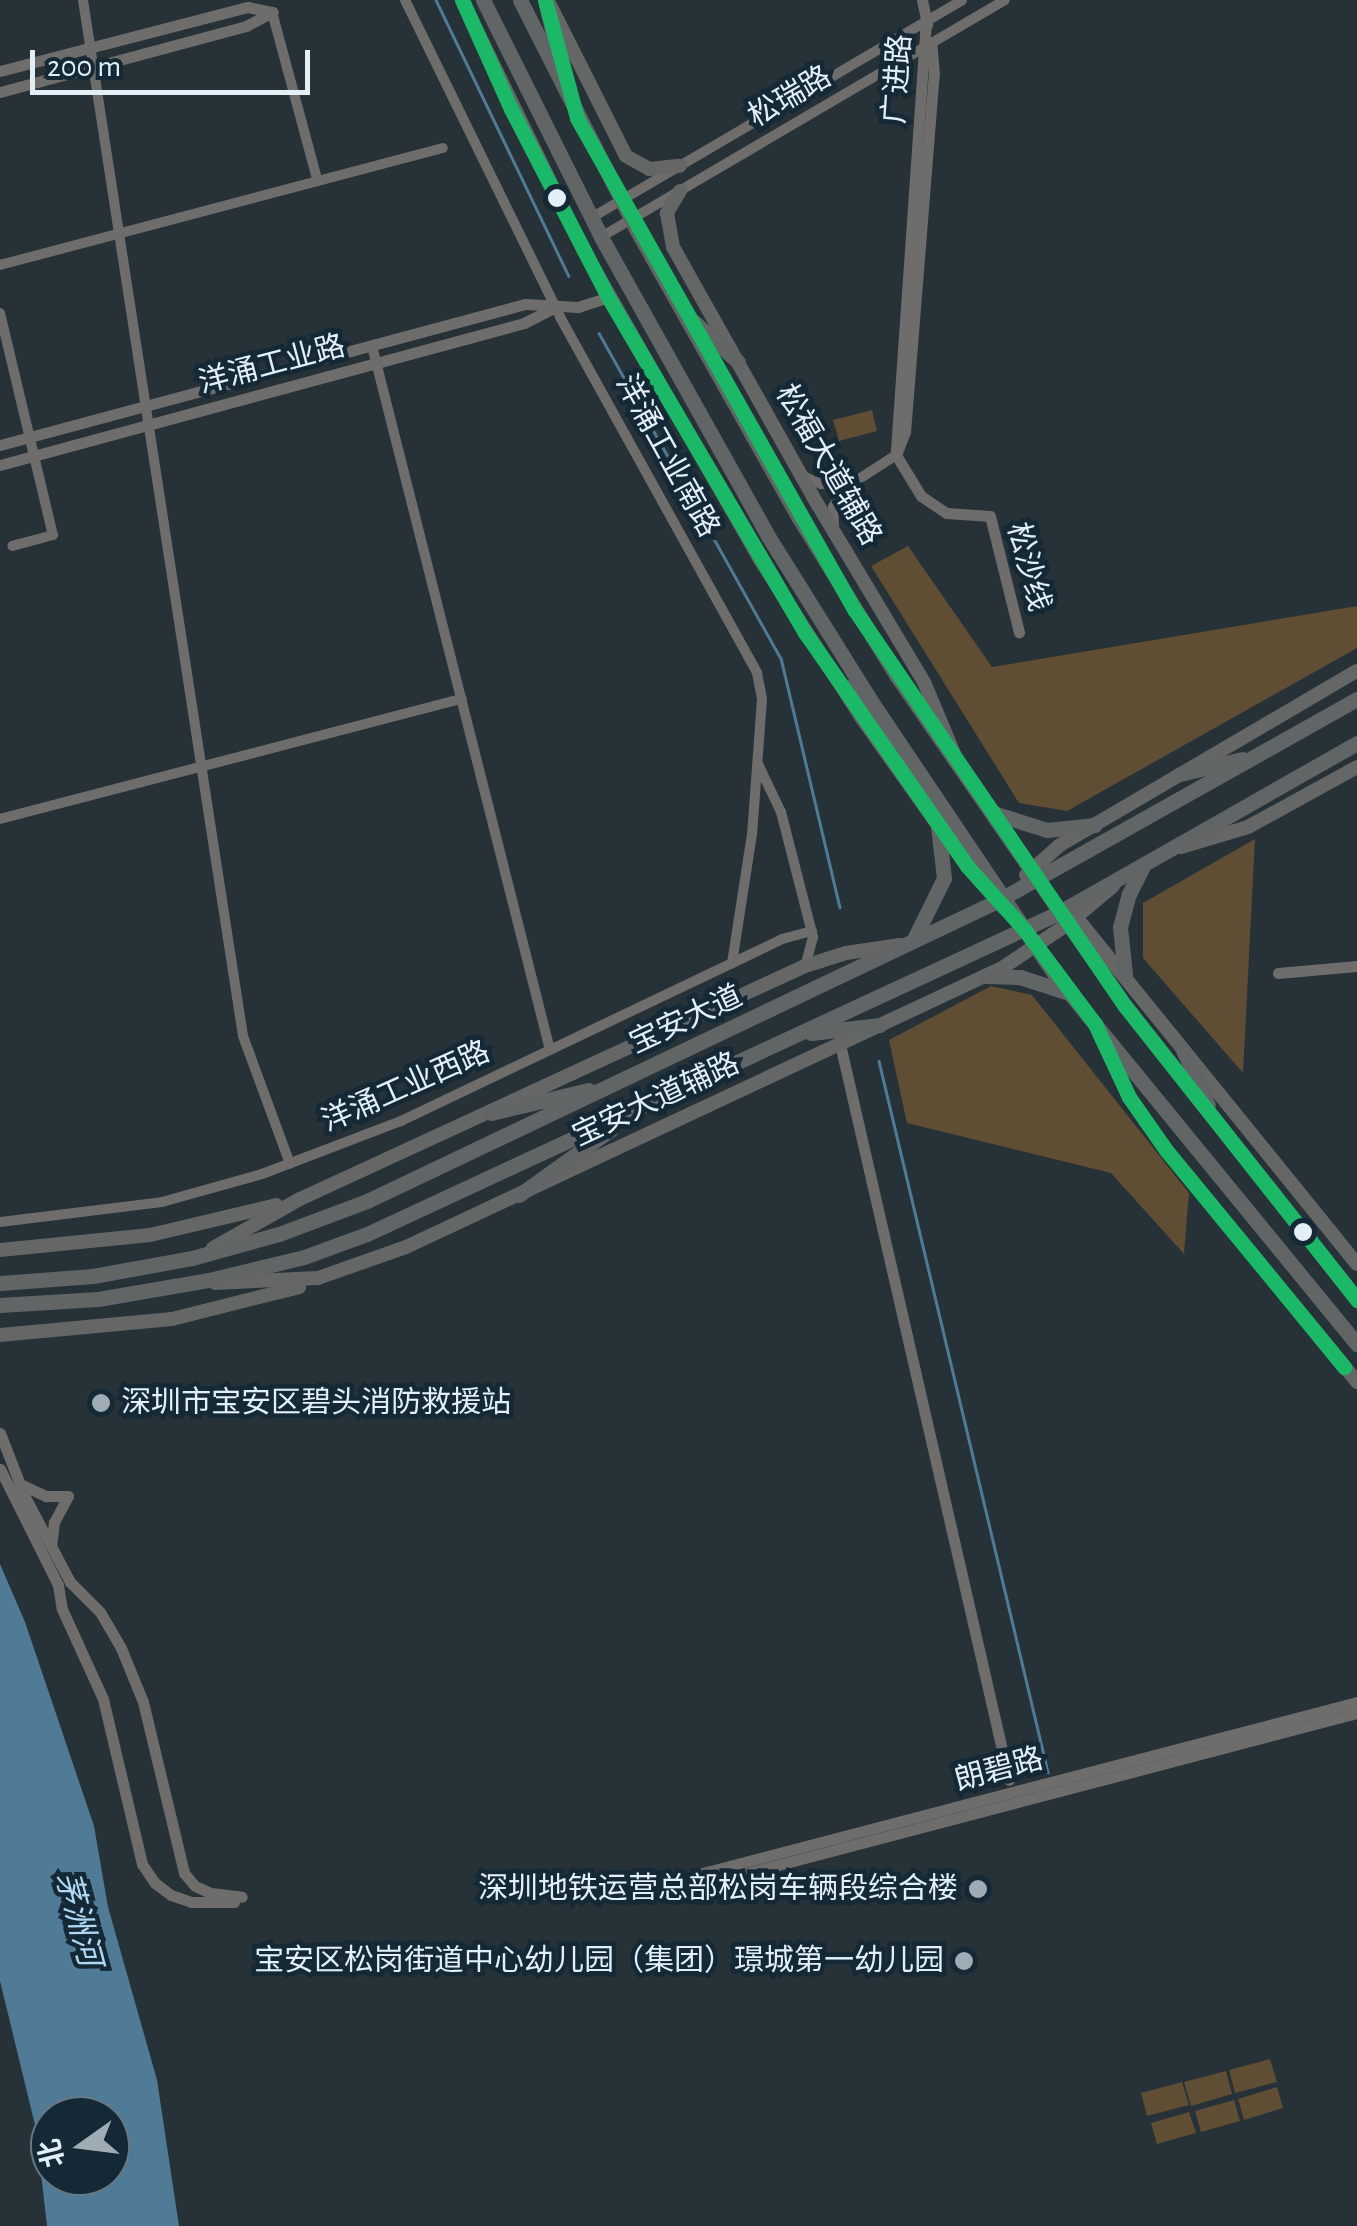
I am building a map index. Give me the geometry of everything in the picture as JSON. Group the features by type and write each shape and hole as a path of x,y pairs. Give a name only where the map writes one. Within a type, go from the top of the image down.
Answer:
{"main road":[{"path":"462,0 518,123 608,296 759,558 938,826 1001,899"},
{"path":"483,0 570,180 768,536 1001,899 1071,994 1357,1344"},
{"path":"520,0 620,201 826,564 1035,875 1068,915 1221,1132 1357,1300"},
{"path":"547,0 577,118"},
{"path":"547,0 626,156 649,169 680,166"},
{"path":"570,180 600,164"},
{"name":"松福大道辅路","path":"680,191 667,213 670,240 836,536 924,682 959,766"},
{"path":"679,306 738,362"},
{"path":"844,657 866,723"},
{"path":"1035,875 1060,845 1357,671"},
{"name":"宝安大道","path":"0,1283 142,1268 192,1258 347,1210 1001,899 1035,875 1357,700"},
{"name":"宝安大道","path":"0,1305 180,1286 281,1264 346,1242 1024,930 1068,915 1170,850 1357,743"},
{"path":"1180,774 1260,755"},
{"path":"1170,850 1248,826 1357,767"},
{"path":"991,811 1019,824 1047,830 1095,825"},
{"path":"911,943 932,910 944,878 938,826"},
{"path":"1125,974 1119,944 1122,917 1144,866"},
{"path":"1068,915 1125,974 1357,1264"},
{"name":"宝安大道辅路","path":"180,1286 287,1282 336,1274 520,1194 986,976 1036,948 1068,915"},
{"name":"宝安大道辅路","path":"192,1258 316,1192 805,966 838,955 911,943"},
{"path":"986,976 1020,977 1071,994"},
{"path":"1095,1024 1130,1097 1166,1150 1357,1382"},
{"path":"792,1038 880,1025"},
{"path":"1183,1050 1221,1132"},
{"path":"491,1113 630,1077"},
{"path":"520,1194 647,1105"},
{"path":"0,1250 150,1236 251,1213 316,1192"},
{"path":"1,1336 182,1318 246,1303 336,1274"}],"street":[{"path":"83,0 245,1046 290,1164"},
{"name":"洋涌工业南路","path":"405,0 555,307 754,665 762,698 758,764 749,867 732,963"},
{"name":"广进路","path":"896,455 928,45 922,0"},
{"name":"松瑞路","path":"591,218 962,0"},
{"name":"松瑞路","path":"601,237 1005,0"},
{"path":"0,71 248,7 272,12"},
{"path":"0,92 246,26 272,12"},
{"path":"272,12 317,179"},
{"path":"0,265 443,148"},
{"name":"洋涌工业路","path":"0,446 525,304 578,306 608,296"},
{"name":"洋涌工业路","path":"0,465 524,323 555,307"},
{"path":"0,313 33,437 53,535 12,546"},
{"path":"372,346 550,1050"},
{"path":"836,536 833,507 850,482 896,455"},
{"name":"松沙线","path":"896,455 921,496 946,513 990,516 1019,632"},
{"path":"801,474 821,484 850,482"},
{"path":"0,820 462,698"},
{"path":"758,764 781,812 812,934 805,966"},
{"path":"812,934 838,955"},
{"name":"洋涌工业西路","path":"0,1222 162,1202 290,1164 401,1121 732,963 812,934"},
{"path":"1278,972 1357,966"},
{"path":"840,1044 1009,1780"},
{"path":"0,1434 20,1484 70,1582 98,1609 121,1648 142,1702 184,1874 195,1886 212,1894 242,1900 191,1902 171,1894 142,1864 117,1744 62,1609 58,1585 0,1468"},
{"path":"20,1484 46,1496 68,1496 54,1522 51,1545"},
{"name":"朗碧路","path":"1357,1702 655,1891 1357,1713"}],"shaded area":[{"path":"872,410 877,431 839,441 833,420"},
{"path":"908,546 992,667 1357,606 1357,648 1067,811 1019,803 871,566"},
{"path":"1255,839 1243,1073 1143,958 1143,903"},
{"path":"991,986 1032,995 1189,1193 1184,1254 1111,1173 907,1123 889,1040"},
{"path":"1270,2059 1277,2082 1235,2093 1229,2070"},
{"path":"1226,2071 1232,2094 1191,2106 1184,2082"},
{"path":"1182,2082 1189,2105 1147,2116 1141,2093"},
{"path":"1277,2087 1283,2108 1244,2120 1238,2099"},
{"path":"1234,2100 1240,2121 1201,2132 1195,2111"},
{"path":"1189,2112 1196,2133 1157,2144 1151,2123"}],"water":[{"name":"茅洲河","path":"0,1564 25,1622 94,1826 108,1907 157,2080 179,2226 47,2226 44,2196 130,2196 130,2096 30,2096 30,2104 0,1981"}],"waterway":[{"path":"436,0 569,276"},
{"path":"599,333 781,658 840,907"},
{"path":"879,1061 1048,1772"}],"transit line":[{"path":"462,0 511,109 608,297 806,634 967,866 1024,929 1095,1024 1129,1097 1166,1150 1344,1367"},
{"path":"545,0 577,118 854,609 1125,1006 1357,1300"}],"place":[{"name":"深圳市宝安区碧头消防救援站","path":"101,1403"},
{"name":"深圳地铁运营总部松岗车辆段综合楼","path":"978,1889"},
{"name":"宝安区松岗街道中心幼儿园（集团）璟城第一幼儿园","path":"964,1961"}]}
